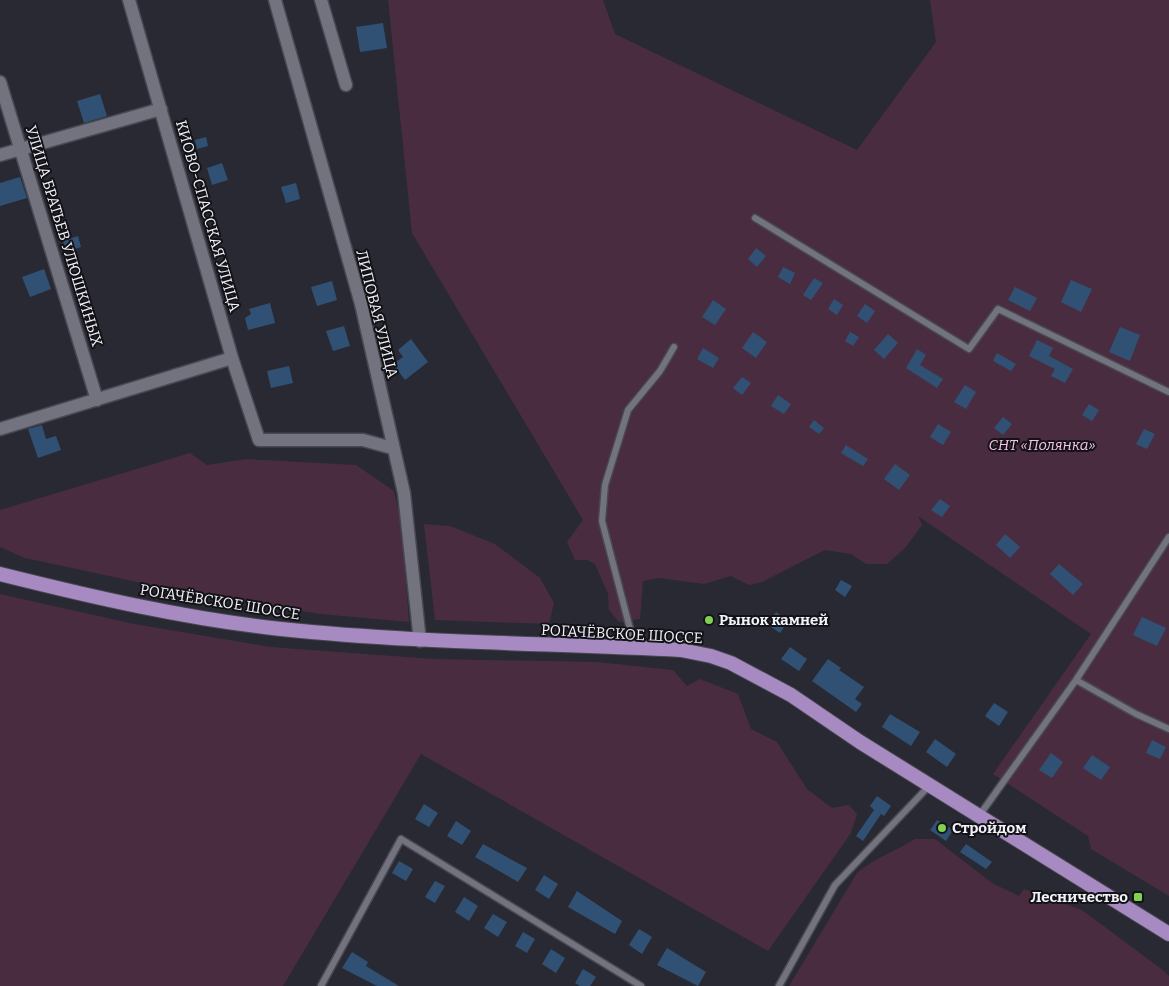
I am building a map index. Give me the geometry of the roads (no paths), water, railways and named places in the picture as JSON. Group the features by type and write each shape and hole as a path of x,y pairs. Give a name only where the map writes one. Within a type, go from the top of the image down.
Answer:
{"main road":[{"name":"РОГАЧЁВСКОЕ ШОССЕ","path":"0,574 103,599 280,629 420,641 635,648 692,652 731,663 790,695 860,742 1169,934"}],"street":[{"name":"КИОВО-СПАССКАЯ УЛИЦА","path":"129,0 232,358 259,440 363,440 392,448"},
{"name":"ЛИПОВАЯ УЛИЦА","path":"275,0 360,304 404,493 409,524 420,641"},
{"path":"322,0 346,85"},
{"name":"УЛИЦА БРАТЬЕВ УЛЮШКИНЫХ","path":"0,82 96,400"},
{"path":"0,155 161,109"},
{"path":"0,429 232,358"}],"lane":[{"path":"756,218 969,349 998,309 1169,392"},
{"path":"635,648 602,521 605,485 628,410 660,371 674,347"},
{"path":"979,816 1076,680 1169,536"},
{"path":"1076,680 1136,714 1169,729"},
{"path":"779,986 835,885 930,785"},
{"path":"330,986 322,984 401,839 641,986"}],"place":[{"name":"Рынок камней","path":"709,620"},
{"name":"Стройдом","path":"942,828"},
{"name":"Лесничество","path":"1138,897"}],"park label":[{"name":"СНТ «Полянка»","path":"1042,445"}]}
